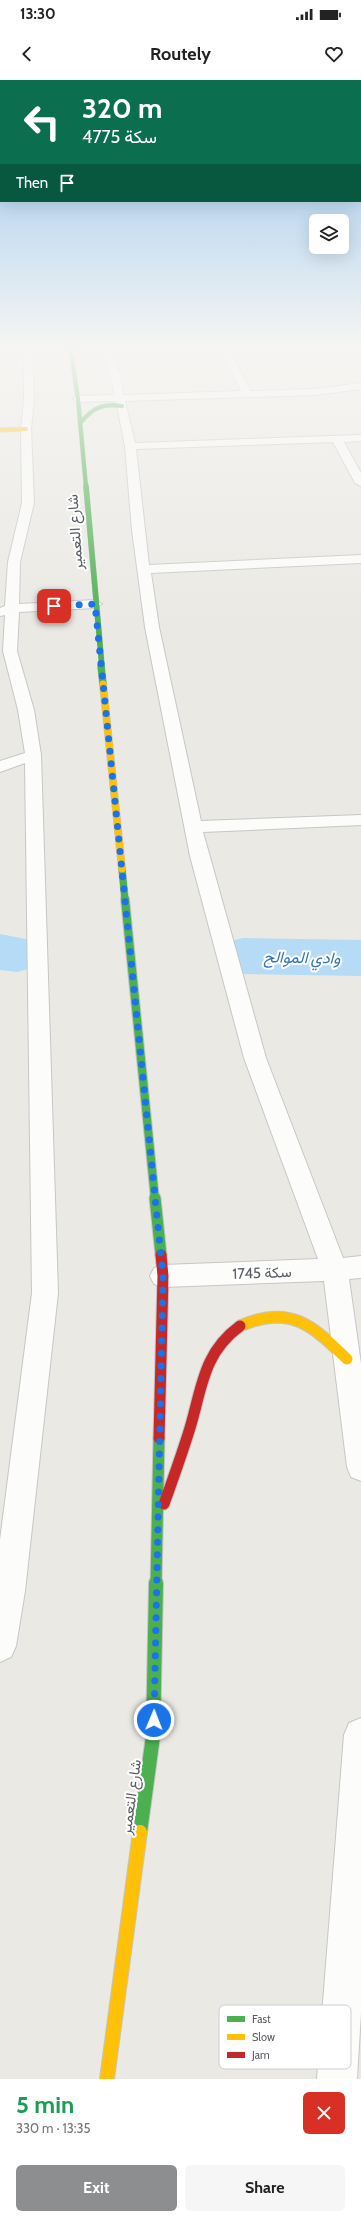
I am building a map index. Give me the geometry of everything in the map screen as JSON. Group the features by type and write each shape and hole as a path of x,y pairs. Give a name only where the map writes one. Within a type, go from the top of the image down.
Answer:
{"main road":[{"name":"شارع التعمير","path":"81,439 95,604 163,1276 153,1736 106,2079"},
{"path":"158,1524 190,1426 205,1369 223,1340 233,1331 259,1317 288,1316 319,1332 347,1358"}],"street":[{"path":"0,1646 5,1591 45,1293 33,755 26,710 10,651 7,610 14,562 28,504 26,439"},
{"path":"129,439 138,530 152,626 199,856 255,1058 334,1270 361,1467"},
{"path":"130,446 328,439"},
{"path":"336,439 361,483"},
{"path":"144,569 361,559"},
{"path":"7,610 95,604"},
{"path":"0,767 33,755"},
{"path":"193,827 361,820"},
{"name":"سكة 1745","path":"163,1276 334,1270 361,1267"},
{"path":"342,2005 361,1736"},
{"path":"337,2079 338,2069"}],"waterway":[{"name":"وادي الموالح","path":"0,952 17,954"},
{"name":"وادي الموالح","path":"243,956 361,958"}],"traffic: fast":[{"path":"82,439 103,684"},
{"path":"122,869 161,1255"},
{"path":"140,1832 153,1736 159,1438"}],"traffic: slow":[{"path":"103,684 122,869"},
{"path":"240,1326 256,1319 272,1316 286,1317 299,1321 323,1337 347,1359"},
{"path":"107,2079 140,1832"}],"traffic: jam":[{"path":"159,1438 163,1276 161,1255"},
{"path":"164,1504 187,1438 205,1371 218,1346 227,1335 240,1326"}],"route":[{"path":"54,606 95,604 163,1276 154,1720"}]}
